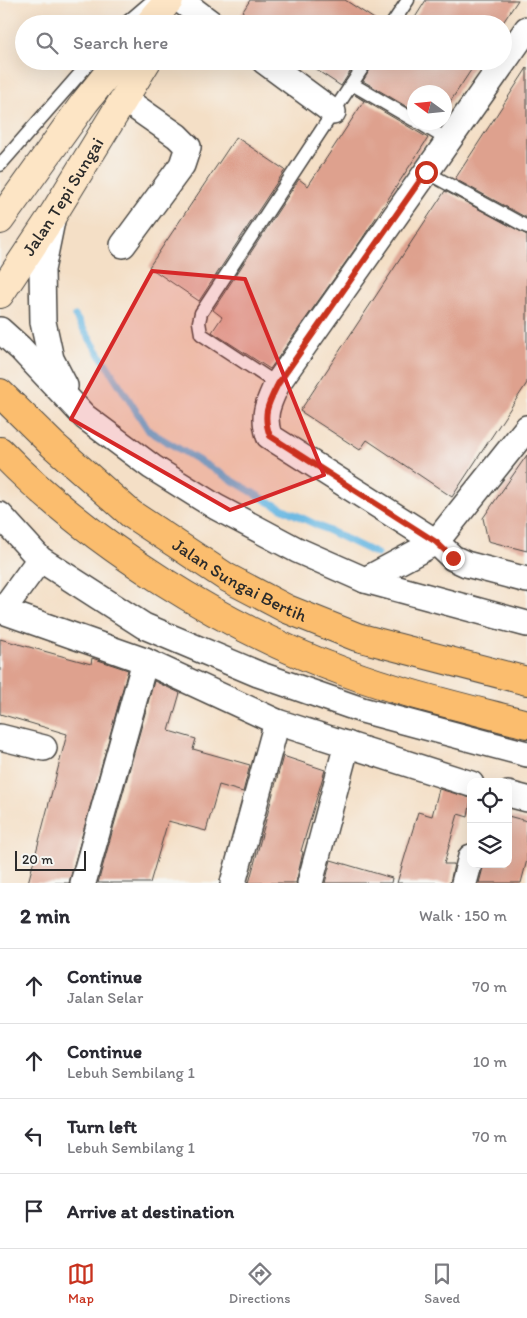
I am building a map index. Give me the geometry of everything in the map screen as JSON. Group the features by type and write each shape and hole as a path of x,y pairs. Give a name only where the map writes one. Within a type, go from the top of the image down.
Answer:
{"main road":[{"path":"164,15 177,7"},
{"name":"Jalan Tepi Sungai","path":"0,220 85,102 111,70"},
{"name":"Jalan Tepi Sungai","path":"0,294 54,213 142,70"},
{"name":"Jalan Sungai Bertih","path":"0,392 53,446 131,514 226,578 287,609 357,637 527,681"},
{"path":"0,451 34,486 110,546 208,608 274,642 345,672 424,697 527,724"}],"street":[{"path":"177,7 193,15"},
{"path":"512,50 527,29"},
{"path":"276,70 333,112"},
{"path":"498,70 278,384 268,404 264,422 270,436 436,542 453,558 466,564 527,580"},
{"path":"123,245 182,165 188,147 177,136 124,99"},
{"path":"54,213 42,270 43,322 51,359 86,417"},
{"path":"0,330 20,348 86,417 152,467 216,507 297,550 364,580 527,624"},
{"path":"364,580 436,542 524,436"},
{"path":"0,515 40,559 144,626 258,674 362,710 527,754"},
{"path":"40,559 1,611 145,662 277,722 467,783"},
{"path":"83,883 145,662"},
{"path":"233,883 277,722"},
{"path":"0,737 44,748"},
{"path":"310,883 347,744"},
{"path":"512,795 527,799"},
{"path":"464,883 468,868"}],"lane":[{"path":"136,15 154,0"},
{"path":"398,15 408,0"},
{"path":"0,165 83,70"},
{"path":"278,384 201,334 199,322 201,313 361,70"},
{"path":"352,84 407,116"},
{"path":"431,130 448,140"},
{"path":"426,172 527,228"}],"highlighted area":[{"path":"152,271 245,279 324,475 230,510 71,419"}],"building":[{"path":"250,0 345,0 368,15 241,15"},
{"path":"426,0 518,0 508,15 417,15"},
{"path":"527,68 527,218 455,179"},
{"path":"317,70 351,70 341,86"},
{"path":"370,70 471,70 452,99 452,85 407,85 407,107 363,81"},
{"path":"355,95 407,126 407,130 414,130 428,138 360,242 270,369 212,332 222,317 213,310 299,179 308,186 364,101"},
{"path":"236,137 285,170 199,301 149,267"},
{"path":"445,191 527,235 527,383 452,497 367,440 360,450 300,411"},
{"path":"527,455 527,551 488,541 483,518"},
{"path":"0,639 91,664 92,658 128,670 69,883 28,883 67,734 0,714"},
{"path":"154,681 180,693 169,731 196,739 193,749 250,765 243,792 219,785 206,831 168,821 150,883 98,883"},
{"path":"283,756 325,770 301,851 303,852 296,883 249,883"},
{"path":"439,789 467,797 467,817 458,814 444,864 454,864 450,883 397,883 418,812 432,816"},
{"path":"512,817 527,821 527,860 521,883 479,883 483,868 512,868"},
{"path":"331,860 392,878 391,883 325,883"}],"waterway":[{"path":"75,316 149,431 267,501 377,554"}],"route":[{"path":"426,172 278,384 268,404 264,422 270,436 436,542 453,558"}]}
